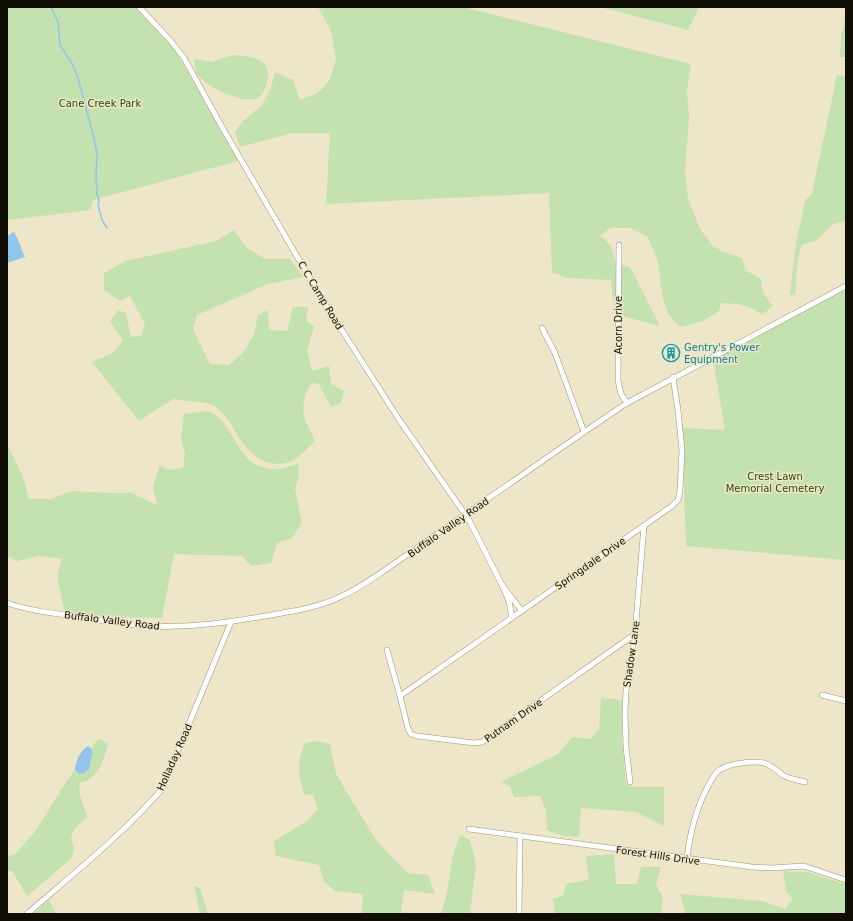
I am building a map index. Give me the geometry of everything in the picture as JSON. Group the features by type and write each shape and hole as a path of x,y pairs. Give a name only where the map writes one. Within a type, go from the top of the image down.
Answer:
{"street":[{"name":"C C Camp Road","path":"139,7 170,40 184,58 222,127 320,296 400,421 475,529 494,572 502,585"},
{"name":"Acorn Drive","path":"619,246 618,381 620,394 627,403"},
{"name":"Buffalo Valley Road","path":"7,603 25,609 120,623 151,626 182,626 231,622 301,609 327,602 342,596 369,581 627,403 673,377 846,286"},
{"path":"542,328 558,360 584,432"},
{"name":"Springdale Drive","path":"400,696 644,526 678,500 680,490 681,435 673,377"},
{"name":"Shadow Lane","path":"630,782 626,747 626,691 635,634 644,526"},
{"path":"502,585 522,611"},
{"path":"502,585 509,601 512,618"},
{"name":"Holladay Road","path":"27,914 98,852 147,806 162,789 231,622"},
{"name":"Putnam Drive","path":"387,650 408,729 411,734 474,743 482,742 635,634"},
{"path":"822,695 846,701"},
{"path":"687,858 691,830 697,810 709,784 717,772 726,767 737,764 763,762 771,765 792,779 805,782"},
{"name":"Forest Hills Drive","path":"469,829 752,868 804,866 846,880"},
{"path":"519,914 520,836"}],"green space":[{"name":"Cane Creek Park","path":"7,7 136,7 176,51 238,161 93,200 91,210 7,220"},
{"path":"318,7 463,7 691,64 687,91 689,116 685,172 688,199 700,229 712,245 722,251 742,258 745,270 761,279 763,293 773,306 762,315 757,311 738,304 721,303 719,311 703,321 682,327 675,322 666,307 663,298 658,263 648,237 630,228 611,228 600,235 611,246 616,264 630,267 660,326 622,316 613,298 611,280 567,278 552,272 549,193 326,204 330,133 292,133 240,147 235,132 243,121 263,104 271,88 275,72 293,80 300,100 318,93 330,79 336,59 331,31"},
{"path":"600,7 699,7 688,30"},
{"path":"845,7 846,57 840,57 841,35 844,27"},
{"path":"234,55 255,58 261,61 268,70 266,85 258,98 252,100 225,94 201,79 197,74 194,59 212,62"},
{"path":"837,75 846,76 846,221 833,224 817,240 802,245 798,257 795,295 790,295 796,243 805,201 812,193"},
{"path":"234,230 246,247 265,259 290,259 303,277 268,284 197,315 193,329 210,364 229,365 243,353 254,334 258,315 268,310 269,330 287,331 293,307 308,307 306,320 314,327 307,350 312,371 329,366 331,384 344,391 341,403 331,407 319,384 312,383 305,396 303,411 305,420 315,441 297,458 280,464 264,461 251,452 245,446 222,412 210,404 173,399 139,421 92,362 113,353 123,340 110,321 118,310 126,313 131,337 141,336 145,324 130,296 120,301 104,290 104,273 125,261 216,241"},
{"name":"Crest Lawn Memorial Cemetery","path":"844,289 846,302 846,560 686,546 682,428 725,430 713,359"},
{"path":"209,411 219,418 244,454 256,465 269,469 278,469 286,468 298,463 299,475 295,489 302,522 292,538 277,543 271,563 251,566 242,556 174,554 162,618 117,617 65,612 58,582 58,573 62,559 40,556 17,561 7,556 7,444 23,477 29,499 51,499 72,491 132,493 157,505 153,487 160,465 168,470 183,468 185,454 181,438 184,414"},
{"path":"601,698 622,700 622,739 626,784 635,787 664,787 664,826 636,812 581,808 579,837 562,836 547,830 546,810 540,796 514,797 510,786 501,782 558,754 572,737 591,739 599,729"},
{"path":"99,739 108,744 102,762 96,773 86,781 80,783 79,792 87,817 74,829 71,838 74,848 72,858 27,896 12,871 7,871 7,856 14,855 35,832 75,770 79,774 89,769 93,747"},
{"path":"315,741 330,744 336,774 376,840 407,873 428,875 435,894 404,890 401,914 362,914 363,894 335,891 324,881 319,865 276,856 274,841 307,821 318,809 313,795 304,794 299,769 304,744"},
{"path":"460,835 470,840 476,865 470,914 441,914 447,893 453,855"},
{"path":"614,854 616,884 637,884 641,867 661,867 656,885 663,897 661,914 558,914 555,912 553,899 563,895 566,884 589,880 586,856"},
{"path":"783,871 807,872 846,884 846,914 686,914 680,894 762,901 785,909 793,899 786,891"},
{"path":"194,886 200,888 208,914 200,914"},
{"path":"49,900 56,914 33,914"}],"water":[{"path":"14,232 25,257 7,263 7,236"},
{"path":"88,746 92,749 89,769 84,773 79,774 75,770 76,764 81,753"}],"waterway":[{"path":"51,7 58,22 60,45 73,65 78,78 94,138 97,154 96,177 99,201 98,205 102,220 107,228"}],"place":[{"name":"Gentry's Power Equipment","path":"671,353"}]}
